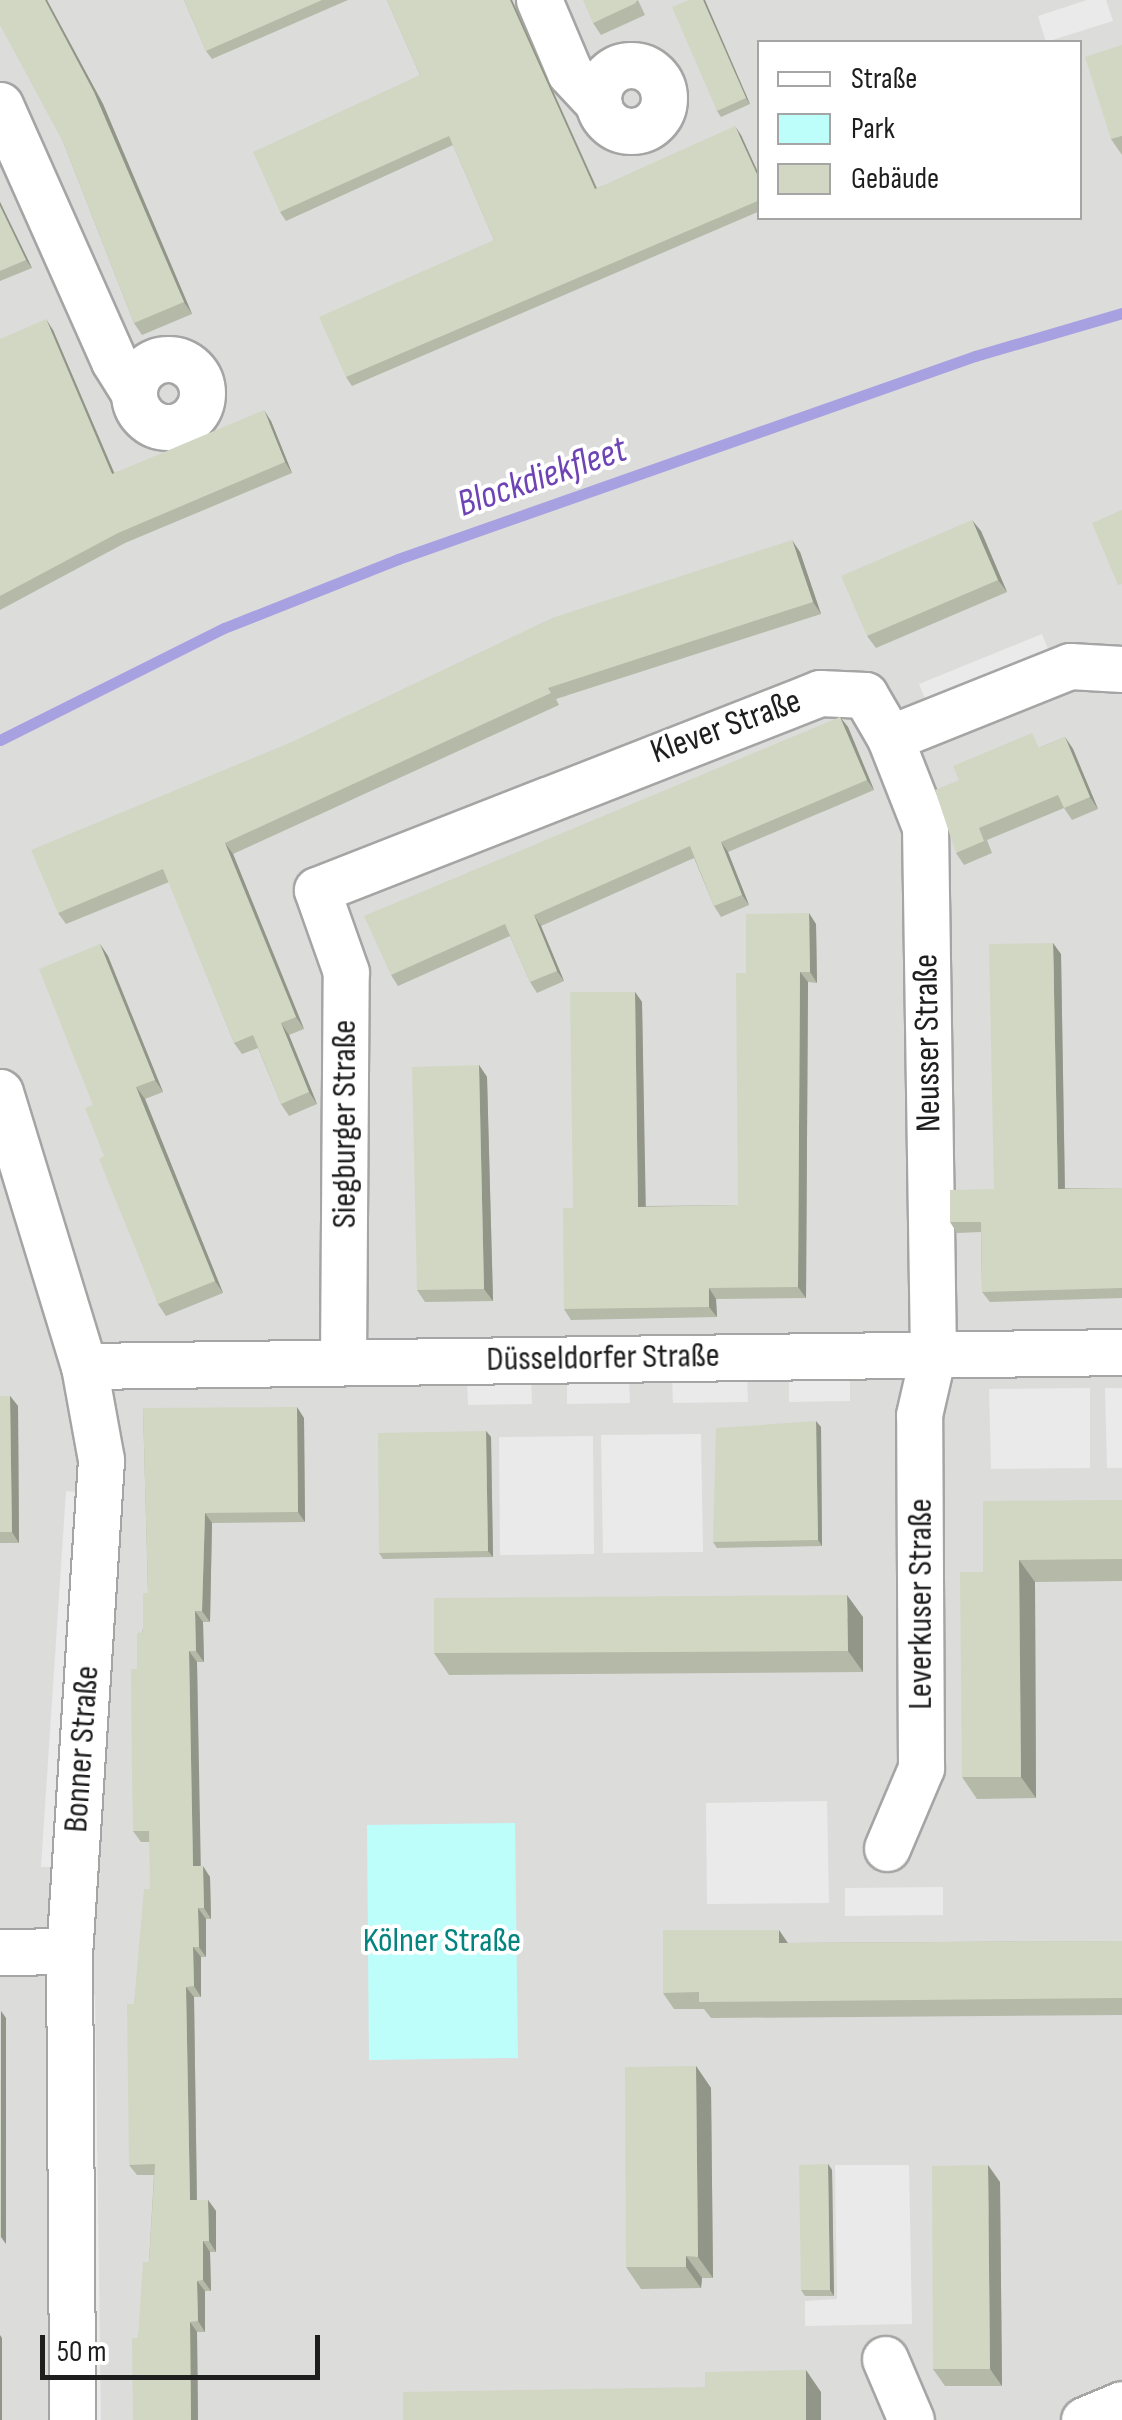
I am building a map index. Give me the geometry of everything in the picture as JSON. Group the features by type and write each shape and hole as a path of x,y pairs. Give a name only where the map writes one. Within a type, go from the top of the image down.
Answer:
{"street":[{"path":"539,0 570,73 599,104"},
{"path":"0,106 32,166 114,361 134,391"},
{"path":"890,738 1053,672 1122,669"},
{"name":"Klever Straße","path":"316,890 820,692 865,695 890,738"},
{"name":"Neusser Straße","path":"890,738 925,827 933,1354"},
{"name":"Siegburger Straße","path":"316,890 346,972 343,1362"},
{"name":"Bonner Straße","path":"0,1092 84,1366 101,1460 69,1952 72,2420"},
{"name":"Düsseldorfer Straße","path":"84,1366 1122,1352"},
{"name":"Leverkuser Straße","path":"887,1848 921,1768 920,1415 933,1354"},
{"path":"0,1952 69,1952"},
{"path":"885,2358 911,2420"},
{"path":"1084,2420 1122,2404"}],"shaded area":[{"path":"0,0 1122,0 1122,2420 0,2420"},
{"path":"1087,0 1106,0 1113,21 1045,40 1038,16"},
{"path":"1042,634 1051,656 928,706 919,684"},
{"path":"747,1374 748,1402 673,1403 672,1376"},
{"path":"789,1374 850,1374 850,1401 789,1402"},
{"path":"629,1376 630,1403 567,1404 567,1377"},
{"path":"531,1377 532,1404 468,1405 467,1378"},
{"path":"1090,1388 1090,1468 991,1469 989,1389"},
{"path":"1105,1388 1122,1388 1122,1468 1107,1468"},
{"path":"701,1434 703,1552 603,1553 601,1435"},
{"path":"593,1436 594,1554 500,1555 499,1437"},
{"path":"66,1491 76,1492 51,1867 41,1867"},
{"path":"827,1801 829,1903 707,1904 706,1803"},
{"path":"943,1887 943,1915 845,1916 845,1888"},
{"path":"85,1995 95,1995 101,2420 91,2420"},
{"path":"835,2165 909,2165 912,2324 805,2326 805,2301 837,2299"}],"green space":[{"name":"Kölner Straße","path":"515,1823 518,2058 369,2060 367,1825"}],"building":[{"path":"0,0 45,0 94,92 184,302 134,323 64,144 0,25"},
{"path":"184,0 322,0 206,51"},
{"path":"387,0 510,0 595,189 735,126 757,174 757,201 346,377 319,317 494,240 449,136 280,212 253,152 420,75"},
{"path":"583,0 635,0 636,3 593,23"},
{"path":"689,0 703,0 746,98 717,111 672,7"},
{"path":"1122,45 1122,136 1111,139 1085,57"},
{"path":"0,206 26,260 0,271"},
{"path":"46,319 112,474 264,410 285,462 118,533 0,596 0,339"},
{"path":"1122,510 1122,584 1118,585 1092,523"},
{"path":"972,520 998,580 867,636 841,576"},
{"path":"792,540 813,602 548,688 551,693 225,843 296,1017 281,1023 309,1092 281,1104 253,1035 234,1043 163,869 58,913 31,850 294,741 552,618"},
{"path":"840,717 867,780 721,842 742,895 714,906 690,846 534,915 557,971 530,982 505,924 391,975 364,916"},
{"path":"1032,733 1039,748 1065,737 1090,797 1064,808 1058,795 979,828 984,841 956,853 935,790 959,780 953,766"},
{"path":"809,913 810,972 800,972 798,1287 709,1288 709,1307 564,1309 563,1208 573,1208 570,992 635,992 638,1207 738,1205 736,973 746,973 746,914"},
{"path":"1053,943 1058,1189 1122,1188 1122,1288 982,1292 981,1222 950,1222 950,1190 994,1189 989,944"},
{"path":"100,944 155,1080 136,1087 215,1281 158,1304 99,1159 104,1156 85,1108 93,1105 39,969"},
{"path":"479,1065 484,1289 417,1290 412,1067"},
{"path":"0,1396 10,1396 12,1532 0,1532"},
{"path":"297,1407 298,1512 205,1513 202,1611 195,1611 196,1651 189,1651 193,1866 203,1866 204,1908 198,1908 199,1947 193,1947 194,1986 186,1987 190,2200 208,2200 209,2241 203,2241 203,2280 197,2281 198,2321 190,2322 191,2420 133,2420 132,2338 138,2338 143,2262 149,2262 155,2164 129,2165 127,2004 134,2004 144,1889 150,1889 149,1831 133,1831 132,1776 131,1669 137,1669 137,1633 143,1632 143,1593 148,1593 143,1408"},
{"path":"816,1421 818,1540 713,1542 716,1428"},
{"path":"486,1431 488,1551 379,1553 378,1433"},
{"path":"1122,1500 1122,1559 1019,1560 1021,1777 962,1777 960,1572 983,1572 983,1501"},
{"path":"847,1595 848,1651 434,1653 434,1598"},
{"path":"663,1930 779,1930 779,1943 1122,1941 1122,1998 699,2002 699,1992 663,1993"},
{"path":"0,2011 1,2237 0,2237"},
{"path":"696,2066 698,2257 686,2256 686,2267 626,2267 625,2067"},
{"path":"828,2164 830,2290 801,2290 799,2165"},
{"path":"988,2165 990,2369 933,2369 932,2166"},
{"path":"806,2370 806,2420 403,2420 403,2392 705,2387 705,2372"}],"waterway":[{"name":"Blockdiekfleet","path":"0,740 224,628 398,559 975,356 1122,313"}]}
